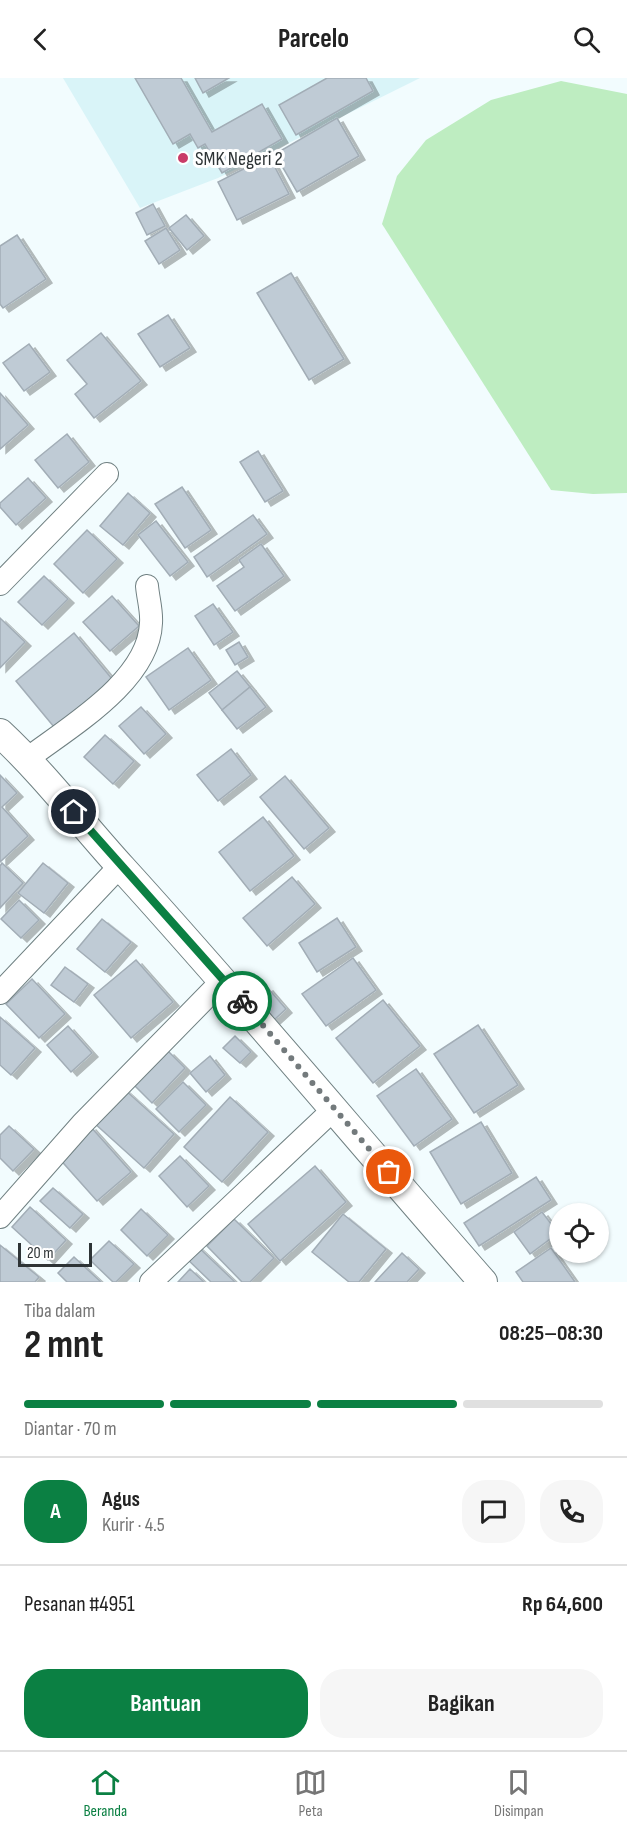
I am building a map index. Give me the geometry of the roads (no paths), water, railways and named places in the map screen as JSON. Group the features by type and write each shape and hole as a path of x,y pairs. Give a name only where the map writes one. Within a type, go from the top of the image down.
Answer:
{"street":[{"path":"0,584 108,474"},
{"path":"27,759 103,701 135,669 147,642 151,623 147,586"},
{"path":"0,733 27,759 120,866 224,979 483,1282"},
{"path":"0,993 120,866"},
{"path":"0,1216 82,1124 224,979"},
{"path":"151,1282 334,1109"}],"place":[{"name":"SMK Negeri 2","path":"183,158"}]}
